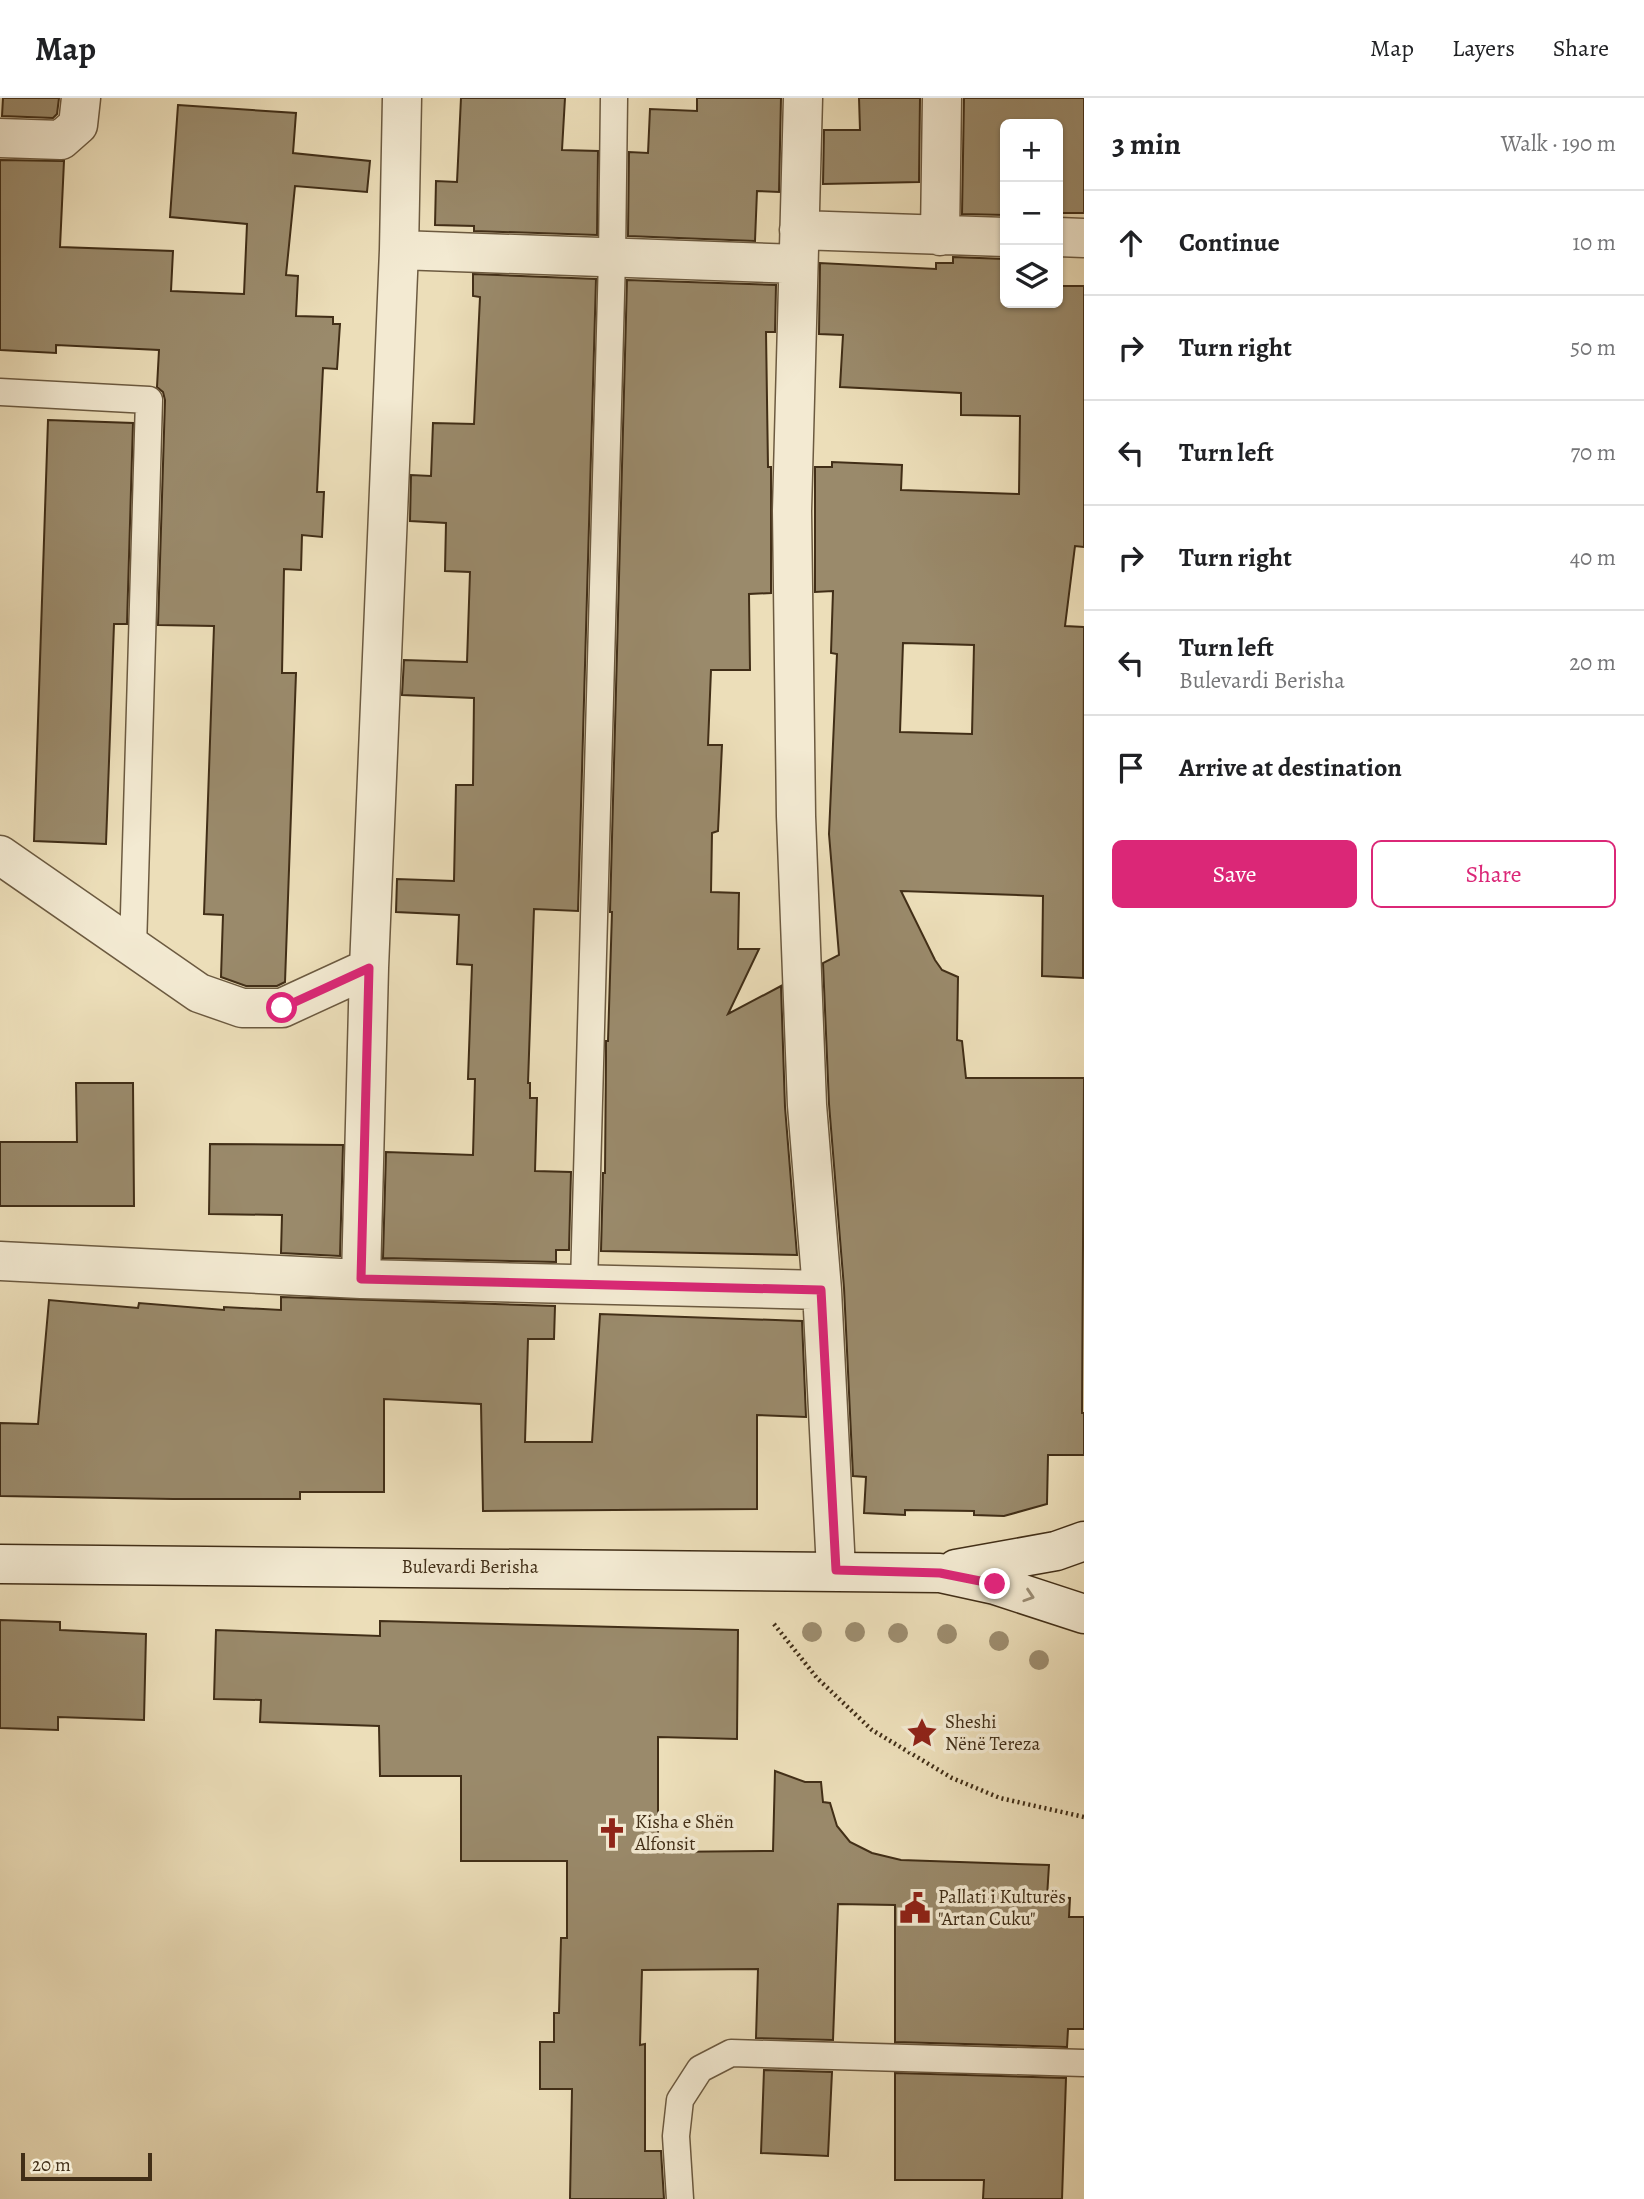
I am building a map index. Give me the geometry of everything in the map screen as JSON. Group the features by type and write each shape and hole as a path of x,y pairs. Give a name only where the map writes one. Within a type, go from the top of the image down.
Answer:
{"street":[{"path":"0,138 61,140 78,125 81,98"},
{"path":"361,1279 369,968 399,250 402,98"},
{"path":"803,98 792,511 796,816 807,1105 821,1290 836,1570"},
{"path":"940,236 942,98"},
{"path":"399,250 612,258 940,236 1000,237"},
{"path":"1063,237 1084,238"},
{"path":"0,855 199,993 242,1008 282,1008 369,968"},
{"path":"0,1261 361,1279 821,1290"},
{"name":"Bulevardi Berisha","path":"940,1573 1056,1551 1084,1541"},
{"name":"Bulevardi Berisha","path":"0,1564 940,1573 995,1584 1084,1614"}],"lane":[{"path":"584,1284 614,98"},
{"path":"0,392 149,400 133,948"},
{"path":"680,2199 676,2136 680,2100 701,2069 731,2053 1084,2063"}],"path":[{"path":"774,1624 817,1678 872,1730 953,1778 1000,1798 1084,1817"}],"building":[{"path":"3,98 59,98 57,114 53,118 2,116"},
{"path":"461,98 565,98 562,150 598,151 597,235 474,231 474,226 435,225 436,181 457,182"},
{"path":"697,98 781,98 779,192 757,191 755,241 628,236 629,152 648,153 650,109 697,111"},
{"path":"859,98 920,98 919,182 823,184 824,130 860,130"},
{"path":"964,98 1084,98 1084,213 1063,213 1063,119 1000,119 1000,215 962,214"},
{"path":"178,105 296,113 293,153 370,161 367,192 295,186 286,275 298,276 296,316 333,317 333,324 340,324 337,369 323,368 317,492 324,492 322,537 302,535 301,570 284,569 282,673 296,673 285,982 277,986 246,986 221,977 223,915 204,914 214,626 158,625 165,400 163,392 157,387 159,350 56,345 56,353 0,350 0,160 64,161 60,247 173,251 171,291 244,294 247,224 170,217"},
{"path":"953,257 1000,259 1000,308 1063,308 1063,286 1084,286 1084,547 1075,546 1065,626 1084,627 1083,978 1042,976 1043,896 901,891 935,960 942,970 958,977 957,1040 962,1041 966,1078 1084,1078 1084,1455 1048,1455 1047,1504 1004,1516 974,1515 974,1511 905,1510 905,1515 864,1513 866,1477 853,1476 844,1288 829,1104 823,963 839,955 829,834 837,654 831,653 833,591 815,592 815,467 832,467 832,462 902,465 901,490 1019,494 1020,416 961,415 961,393 840,387 843,335 819,334 820,263 936,269 936,263 953,263","holes":["903,643 974,645 972,734 900,732"]},
{"path":"473,274 596,279 578,911 534,909 528,1083 530,1098 537,1098 535,1171 571,1172 569,1250 556,1250 556,1262 383,1258 386,1152 473,1155 475,1079 468,1079 472,965 457,964 459,915 396,912 397,879 454,881 456,785 473,785 474,698 402,695 404,660 467,662 470,572 445,571 446,523 410,521 411,475 431,476 433,423 474,424 480,297 473,296"},
{"path":"627,280 776,285 775,332 766,332 768,467 771,467 771,593 749,594 750,670 711,670 708,745 722,745 718,831 712,833 711,892 739,893 738,949 759,949 728,1014 781,986 785,1107 797,1255 601,1251"},
{"path":"48,420 133,423 127,624 114,624 106,844 34,841"},
{"path":"76,1083 133,1083 134,1206 0,1206 0,1142 77,1142"},
{"path":"210,1144 343,1145 340,1256 281,1253 282,1215 209,1214"},
{"path":"281,1297 555,1306 554,1339 528,1339 525,1442 592,1442 600,1314 802,1321 806,1417 757,1415 757,1509 483,1511 481,1404 384,1399 384,1492 300,1492 300,1499 0,1496 0,1423 38,1424 49,1300 138,1308 139,1303 224,1310 224,1307 281,1310"},
{"path":"0,1620 60,1622 60,1630 146,1634 144,1720 58,1717 58,1730 0,1728"},
{"path":"380,1621 738,1630 737,1739 658,1737 658,1852 773,1851 775,1771 805,1782 821,1782 823,1802 830,1803 837,1826 850,1842 872,1853 901,1860 1049,1865 1047,1897 1070,1898 1069,1917 1084,1917 1084,2029 1068,2029 1067,2047 895,2042 895,1905 838,1904 833,2040 756,2038 758,1969 642,1970 640,2045 645,2044 645,2151 661,2151 664,2199 570,2199 572,2089 540,2089 540,2042 554,2042 554,2013 559,2013 561,1938 567,1938 567,1861 461,1861 461,1776 380,1776 379,1726 260,1722 261,1700 214,1699 216,1630 380,1636"},
{"path":"764,2070 832,2072 828,2156 761,2153"},
{"path":"895,2073 1066,2078 1062,2199 983,2199 984,2180 895,2180"}],"place":[{"name":"Sheshi Nënë Tereza","path":"922,1733"},
{"name":"Kisha e Shën Alfonsit","path":"612,1833"},
{"name":"Pallati i Kulturës \"Artan Cuku\"","path":"915,1908"}],"route":[{"path":"282,1008 369,968 361,1279 821,1290 836,1570 940,1573 995,1584"}]}
